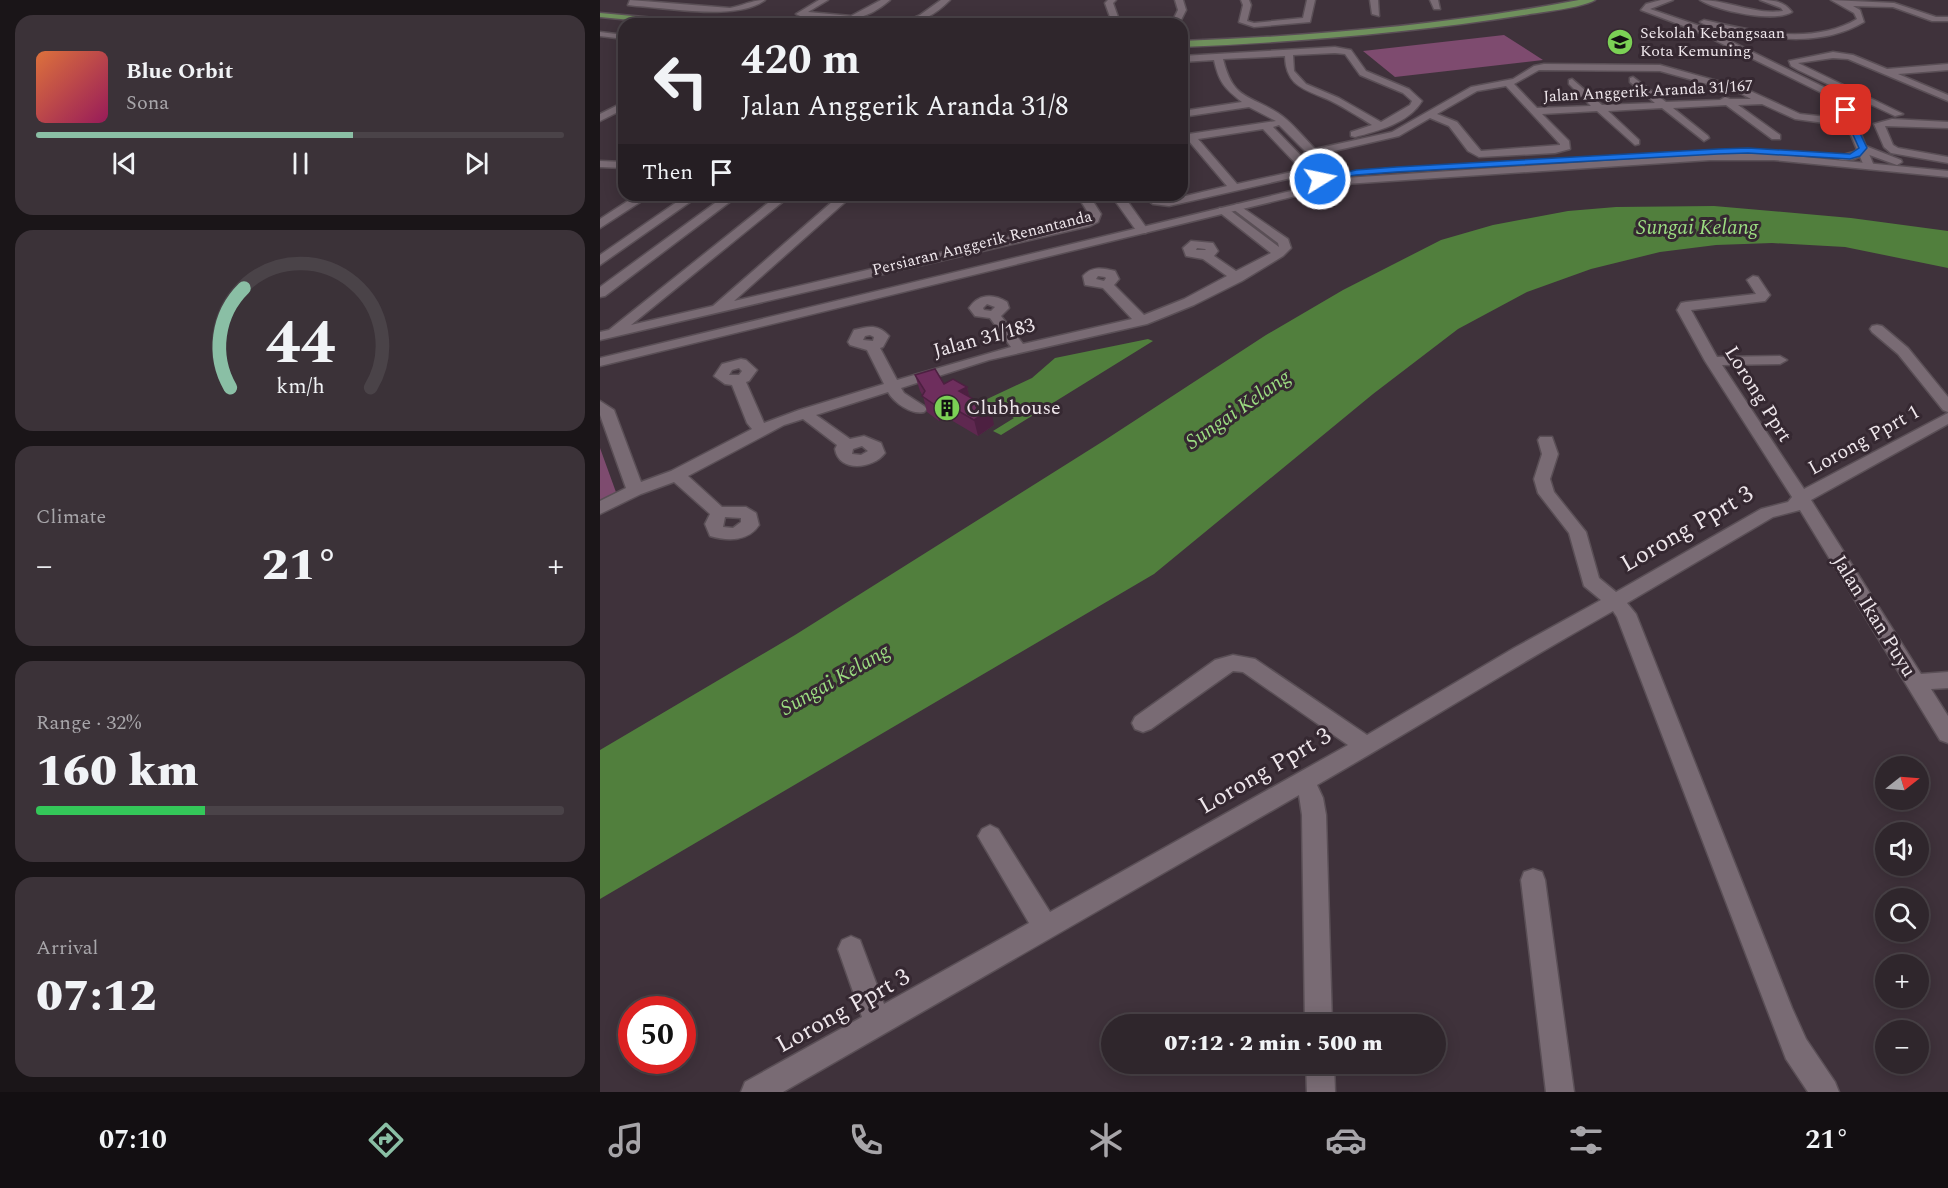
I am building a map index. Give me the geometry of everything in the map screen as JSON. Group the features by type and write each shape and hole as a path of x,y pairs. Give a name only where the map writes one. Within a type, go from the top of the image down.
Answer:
{"main road":[{"path":"1188,43 1406,25 1499,14 1572,0"},
{"path":"1188,43 1323,36 1422,27 1504,16 1591,0"},
{"path":"600,17 618,19"},
{"path":"600,17 618,18"}],"street":[{"path":"683,7 698,0"},
{"path":"634,2 727,10 745,8 761,0"},
{"path":"824,0 800,13 801,15 855,17 886,0"},
{"path":"920,18 946,0"},
{"path":"936,18 958,0"},
{"path":"1112,0 1109,3 1113,18"},
{"path":"1178,18 1182,10 1179,0"},
{"path":"1245,0 1247,5 1243,22 1254,25 1307,20 1311,0"},
{"path":"1374,0 1376,14"},
{"path":"1649,8 1669,0"},
{"path":"1704,0 1755,13 1788,12 1784,6 1764,0"},
{"path":"1649,8 1726,28 1806,36 1826,34 1861,20 1857,12 1835,0"},
{"path":"1844,4 1894,5 1935,19 1948,20"},
{"path":"1649,8 1697,28 1796,76 1831,94 1856,111 1948,117"},
{"path":"600,34 618,36"},
{"path":"1188,60 1341,50 1351,53 1363,73 1406,91 1417,101 1413,108 1372,130 1304,144"},
{"path":"1289,53 1290,71 1303,86 1336,100 1379,125"},
{"path":"1898,114 1794,64 1793,61 1845,56 1948,98"},
{"path":"1218,57 1223,79 1250,104 1275,115 1342,178"},
{"path":"1313,153 1387,137 1474,89 1524,78 1537,68 1544,67 1652,67 1743,92 1804,119 1851,123"},
{"path":"1887,72 1948,67"},
{"path":"1633,80 1704,138"},
{"path":"1572,82 1635,142"},
{"path":"1430,115 1453,124 1472,149 1479,154 1566,147 1565,143 1508,83"},
{"path":"1711,91 1776,137"},
{"name":"Jalan Anggerik Aranda 31/167","path":"1535,111 1763,101"},
{"path":"1188,113 1250,104"},
{"path":"600,118 618,108"},
{"path":"1856,111 1851,123 1868,163"},
{"path":"1948,125 1892,122 1879,124 1889,147 1900,154 1948,160"},
{"path":"1188,137 1284,123"},
{"path":"1188,199 1296,174 1306,168 1301,160 1265,125"},
{"path":"1188,138 1233,187"},
{"path":"1840,157 1857,155 1863,148"},
{"path":"1863,148 1885,159 1913,166"},
{"name":"Persiaran Anggerik Renantanda","path":"600,352 1342,178 1748,150 1840,157 1948,174"},
{"name":"Persiaran Anggerik Renantanda","path":"600,362 1023,260 1139,227 1237,207 1342,178 1710,157 1774,157 1948,169"},
{"path":"600,164 618,165"},
{"path":"600,224 636,201"},
{"path":"600,250 670,201"},
{"path":"600,261 685,201"},
{"path":"600,293 725,201"},
{"path":"606,334 777,201"},
{"path":"718,308 841,201"},
{"path":"606,334 1086,223 1094,220 1095,214 1087,201"},
{"path":"1121,201 1139,227"},
{"path":"1156,201 1169,204 1180,201"},
{"path":"1223,210 1279,253 1286,245 1237,207"},
{"path":"1242,225 1256,221"},
{"name":"Jalan 31/183","path":"600,508 635,490 676,475 761,429 804,413 1019,348 1142,321 1189,302 1237,278 1279,253"},
{"path":"1207,256 1237,278"},
{"name":"Lorong Pprt","path":"1753,280 1763,295 1760,298 1686,306 1684,310 1712,361 1801,498"},
{"path":"1107,285 1142,321"},
{"path":"994,315 1019,348"},
{"path":"1877,329 1903,351 1948,407"},
{"path":"872,346 898,396 919,409"},
{"path":"1712,361 1780,360"},
{"path":"738,381 755,423 761,429"},
{"path":"600,406 606,410 635,490"},
{"path":"804,413 847,445"},
{"name":"Lorong Pprt 1","path":"1801,498 1948,418"},
{"path":"1546,440 1550,454 1542,480 1546,493 1577,532 1590,581 1615,601 1626,614 1780,1014 1796,1049 1826,1092"},
{"path":"676,475 719,513"},
{"name":"Lorong Pprt 3","path":"755,1092 1431,709 1521,653 1767,513 1779,508 1793,507 1801,498"},
{"name":"Jalan Ikan Puyu","path":"1801,498 1948,734"},
{"path":"1143,723 1222,666 1233,663 1248,665 1365,745"},
{"path":"1915,682 1948,680"},
{"path":"1304,780 1312,798 1314,815 1319,1014"},
{"path":"990,836 1046,928"},
{"path":"1533,880 1560,1092"},
{"path":"851,949 878,1023"},
{"path":"1320,1074 1321,1092"}],"shaded area":[{"path":"1504,35 1543,60 1395,77 1363,51"},
{"path":"600,448 617,495 600,503"}],"water":[{"name":"Sungai Kelang","path":"1714,206 1851,218 1948,231 1948,268 1845,247 1772,243 1716,245 1660,252 1591,269 1527,292 1458,329 1373,394 1154,574 600,899 600,750 795,635 1105,440 1266,335 1343,290 1441,240 1493,225 1568,211 1616,207"},
{"path":"1148,339 1153,341 1001,435 993,431 1014,418 985,400 1032,378 1055,358"}],"building":[{"path":"935,369 944,384 953,379 967,387 959,391 991,409 974,420 941,401 935,405 922,396 925,391 915,375"}],"place":[{"name":"Sekolah Kebangsaan Kota Kemuning","path":"1620,42"},
{"name":"Clubhouse","path":"947,408"}],"route":[{"path":"1320,179 1396,170 1718,151 1748,150 1840,157 1857,155 1863,148 1846,110"}]}
